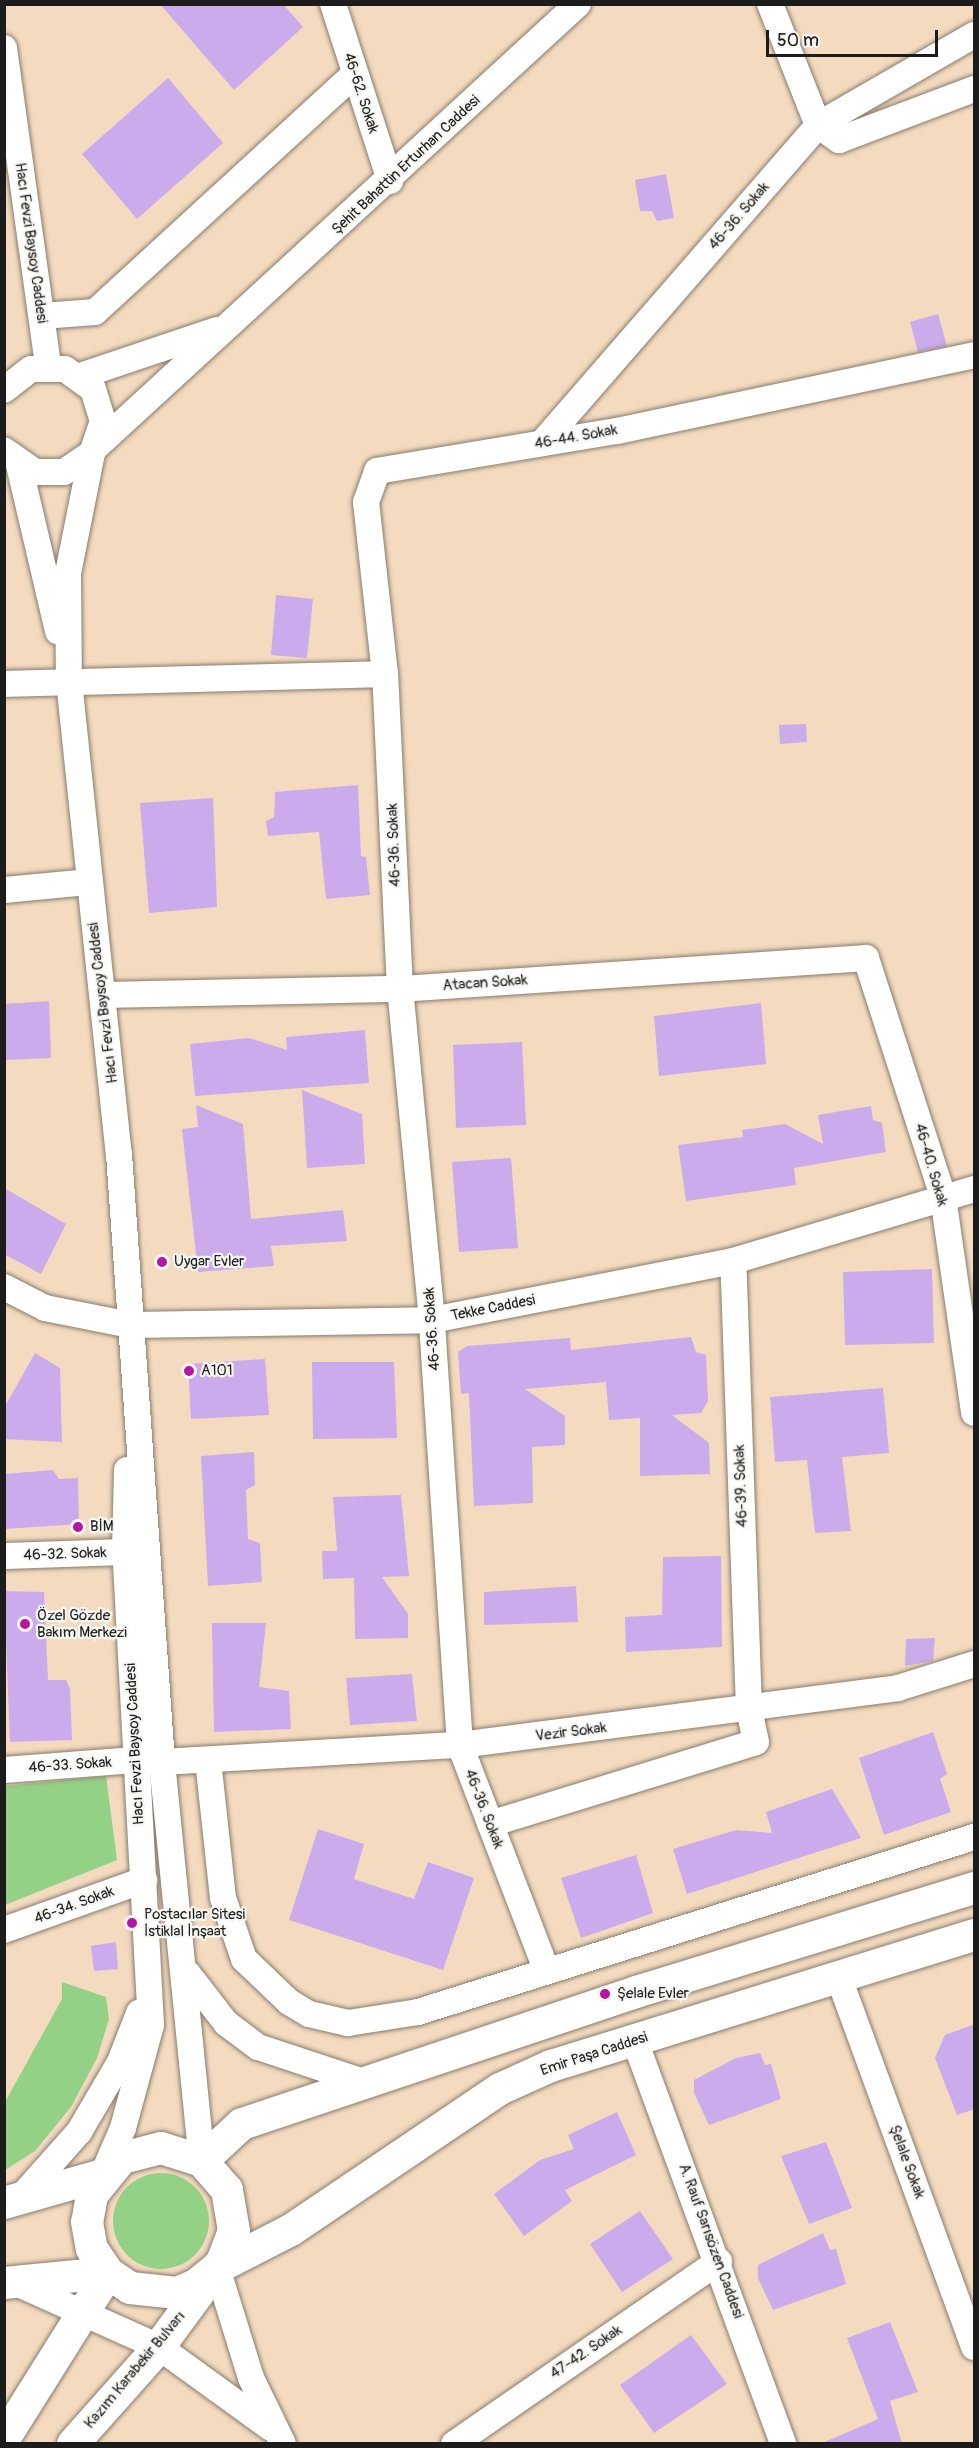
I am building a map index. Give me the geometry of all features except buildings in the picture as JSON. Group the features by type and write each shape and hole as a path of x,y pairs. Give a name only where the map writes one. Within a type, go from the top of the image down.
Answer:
{"main road":[{"path":"202,2161 242,2124 373,2084 636,1992 975,1888"},
{"name":"Emir Paşa Caddesi","path":"217,2268 291,2230 500,2089 551,2066 975,1935"},
{"path":"147,2149 175,2149 202,2161 220,2178 233,2210 232,2237 217,2268 190,2288 163,2294 136,2290 108,2273 93,2249 87,2222 92,2195 103,2175 122,2158 147,2149"},
{"path":"14,2199 103,2175"},
{"name":"Kazım Karabekir Bulvarı","path":"73,2444 159,2347 217,2268"},
{"path":"10,2283 108,2273"},
{"path":"4,2439 108,2273"}],"street":[{"name":"46-62. Sokak","path":"333,4 390,181"},
{"name":"Şehit Bahattin Erturhan Caddesi","path":"10,459 57,474 94,450 390,181 578,4"},
{"path":"770,4 818,125 839,140 975,88"},
{"name":"46-36. Sokak","path":"542,443 818,125 975,35"},
{"name":"Hacı Fevzi Baysoy Caddesi","path":"4,48 48,366"},
{"path":"42,316 95,312 355,74"},
{"name":"Şehit Bahattin Erturhan Caddesi","path":"80,376 231,325"},
{"name":"46-44. Sokak","path":"385,674 366,502 376,471 542,443 975,355"},
{"path":"8,382 48,366 80,376"},
{"name":"Hacı Fevzi Baysoy Caddesi","path":"80,376 102,410 68,573 69,681 88,882 104,995 162,1762 188,1974 202,2161"},
{"name":"Hacı Fevzi Baysoy Caddesi","path":"10,459 69,681"},
{"path":"4,684 385,674"},
{"name":"46-36. Sokak","path":"385,674 400,989 432,1320 460,1745 546,1969"},
{"path":"4,890 88,882"},
{"name":"Atacan Sokak","path":"104,995 400,989 866,958"},
{"name":"46-40. Sokak","path":"866,958 943,1197 975,1413"},
{"name":"Tekke Caddesi","path":"4,1287 45,1308 130,1325 432,1320 733,1261 975,1189"},
{"name":"46-39. Sokak","path":"490,1824 741,1751 756,1742 748,1710 733,1261"},
{"name":"Hacı Fevzi Baysoy Caddesi","path":"103,2175 142,2062 151,2025 152,1982 135,1760 125,1552 130,1325"},
{"name":"46-32. Sokak","path":"4,1556 125,1552"},
{"name":"Vezir Sokak","path":"162,1762 460,1745 748,1710 898,1688 975,1664"},
{"name":"46-33. Sokak","path":"4,1770 135,1760"},
{"path":"208,1760 232,1935 244,1959 289,2002 329,2019 371,2023 975,1837"},
{"name":"46-34. Sokak","path":"4,1930 144,1880"},
{"path":"188,1974 226,2023 258,2047 331,2075 373,2084"},
{"name":"Şelale Sokak","path":"839,1978 975,2347"},
{"name":"Hacı Fevzi Baysoy Caddesi","path":"14,2199 79,2132 120,2062 152,1982"},
{"name":"A. Rauf Sarısözen Caddesi","path":"635,2041 719,2261 783,2444"},
{"name":"47-42. Sokak","path":"454,2444 719,2261"},
{"path":"217,2268 277,2436"},
{"path":"10,2283 159,2347 277,2436"}],"green space":[{"path":"106,1776 117,1860 5,1905 5,1786"},
{"path":"62,1982 106,1997 109,2019 97,2058 71,2107 35,2151 5,2170 5,2102 62,1999"},
{"path":"161,2173 179,2177 195,2187 205,2203 209,2221 205,2239 195,2255 179,2265 161,2269 143,2265 127,2255 117,2239 113,2221 117,2203 127,2187 143,2177"}],"place":[{"name":"Uygar Evler","path":"162,1262"},
{"name":"A101","path":"189,1371"},
{"name":"BİM","path":"78,1527"},
{"name":"Özel Gözde Bakım Merkezi","path":"25,1624"},
{"name":"Postacılar Sitesi İstiklal İnşaat","path":"132,1923"},
{"name":"Şelale Evler","path":"605,1994"}]}
